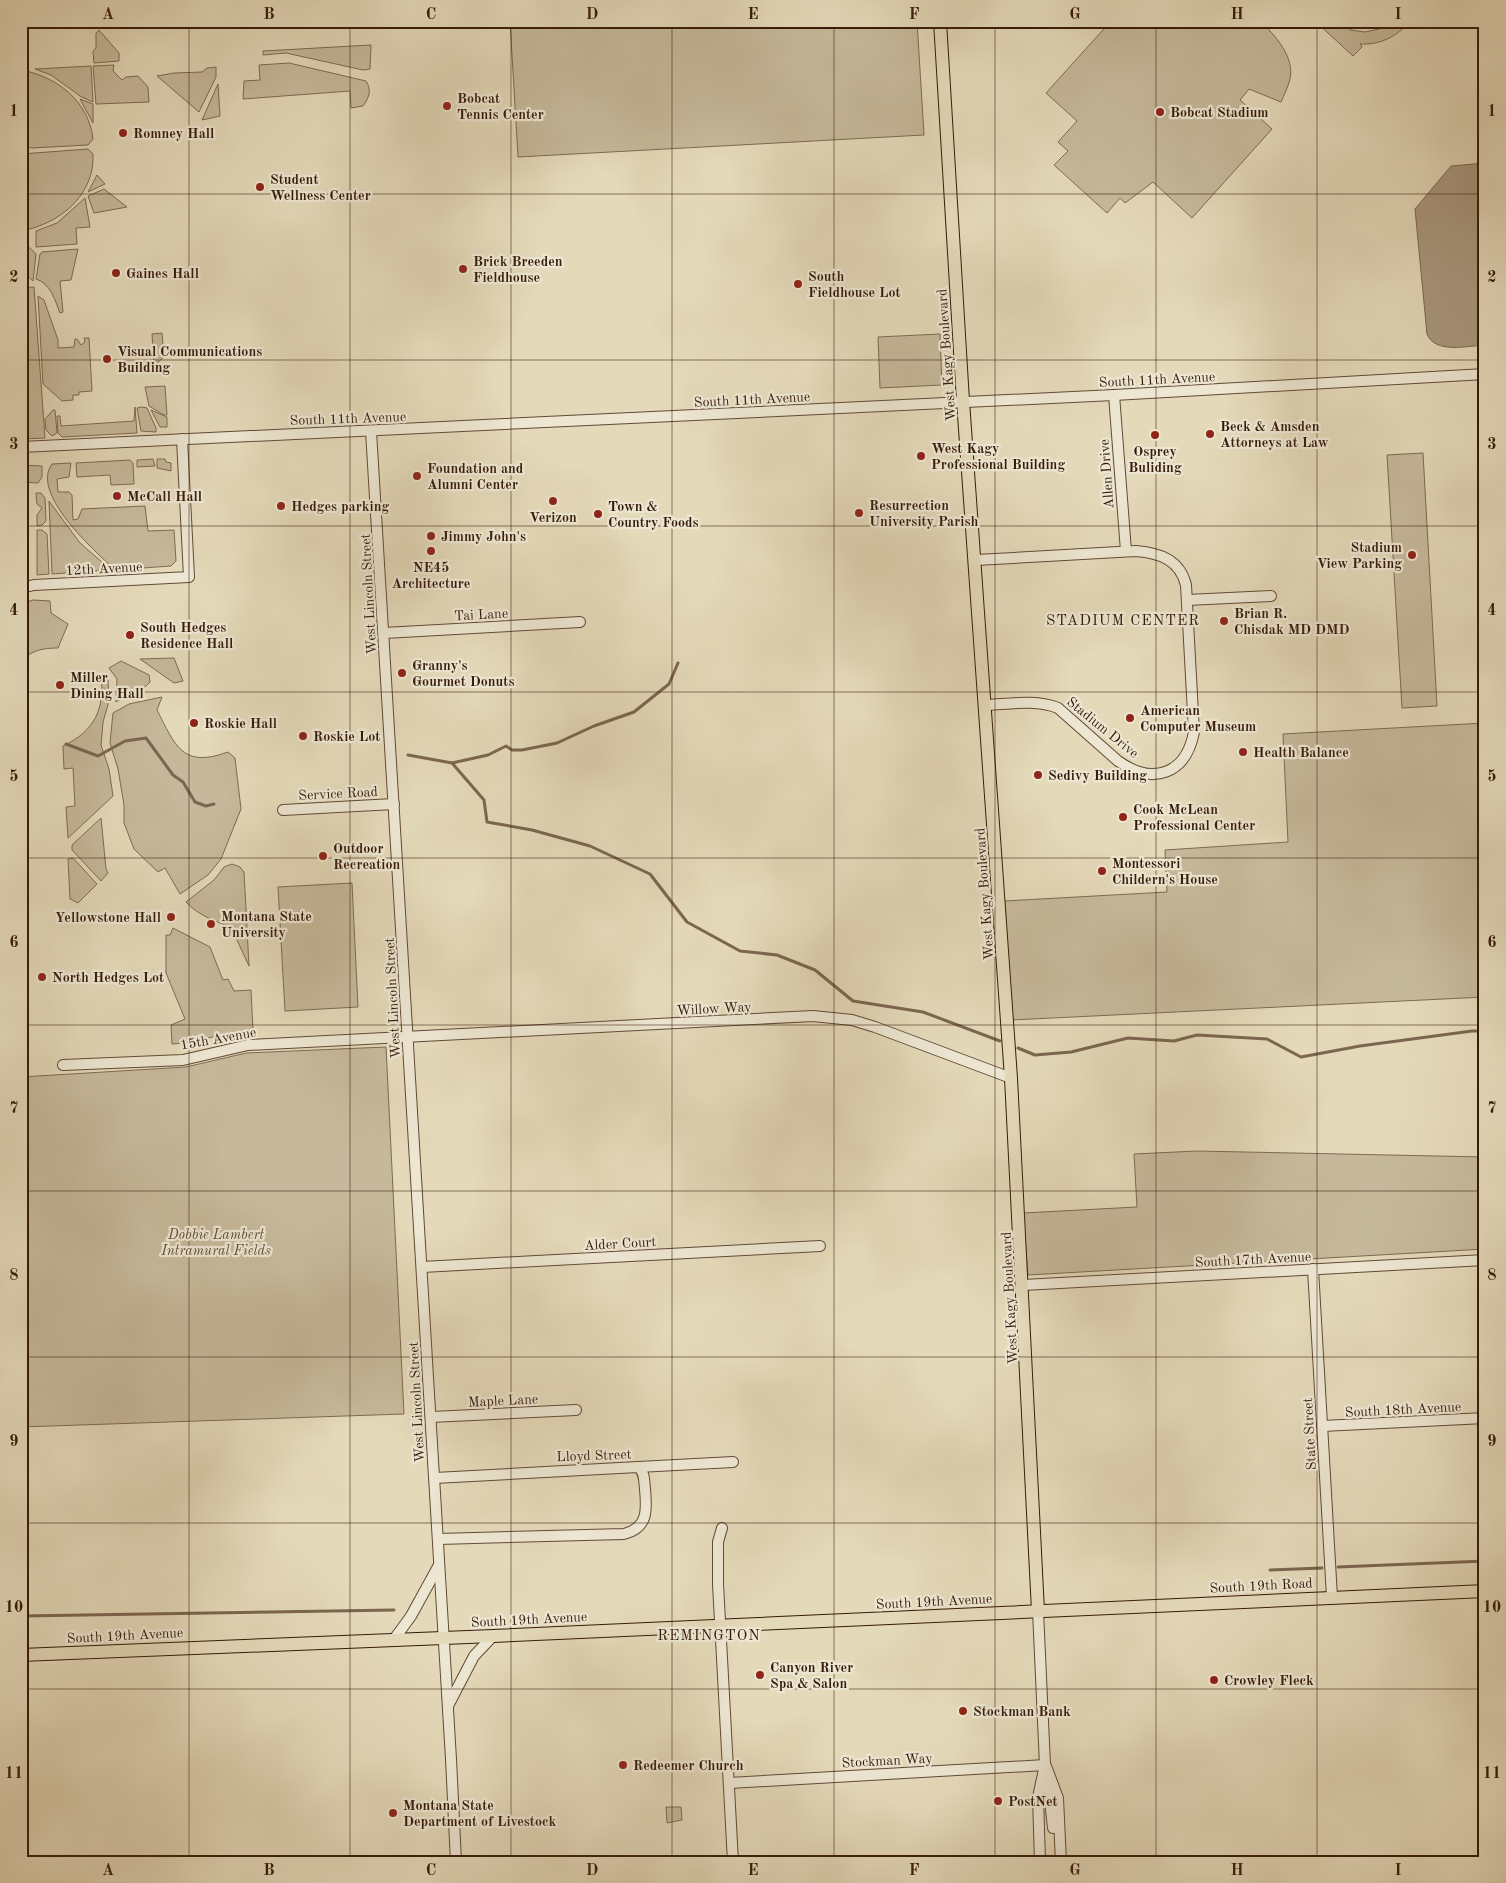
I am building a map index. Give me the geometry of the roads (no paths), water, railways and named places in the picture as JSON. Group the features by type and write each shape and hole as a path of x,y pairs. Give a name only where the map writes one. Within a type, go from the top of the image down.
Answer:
{"main road":[{"name":"West Kagy Boulevard","path":"940,21 963,401 976,560 1011,1078 1023,1285 1038,1611"},
{"name":"South 19th Road","path":"1038,1611 1485,1590"},
{"name":"South 19th Avenue","path":"21,1655 1038,1611"}],"street":[{"name":"South 11th Avenue","path":"21,447 1114,395 1485,374"},
{"name":"Allen Drive","path":"1114,395 1126,551"},
{"name":"West Lincoln Street","path":"372,431 435,1478 456,1862"},
{"name":"12th Avenue","path":"21,588 43,585 189,577 182,439"},
{"name":"Stadium Drive","path":"976,560 1126,551 1155,552 1171,560 1182,572 1186,585 1194,732 1188,753 1182,762 1166,773 1146,774 1127,767 1067,714 1048,704 986,705"},
{"path":"1187,600 1271,596"},
{"name":"Tai Lane","path":"384,633 580,622"},
{"name":"Service Road","path":"283,810 394,804"},
{"name":"Willow Way","path":"408,1037 814,1016 875,1026 1011,1078"},
{"name":"15th Avenue","path":"63,1065 183,1060 248,1044 408,1037"},
{"name":"Alder Court","path":"422,1267 820,1246"},
{"name":"South 17th Avenue","path":"1023,1285 1485,1260"},
{"name":"State Street","path":"1313,1269 1332,1597"},
{"name":"Maple Lane","path":"431,1417 576,1410"},
{"name":"South 18th Avenue","path":"1322,1426 1485,1418"},
{"path":"638,1467 733,1462"},
{"name":"Lloyd Street","path":"435,1478 638,1467 642,1470 644,1476 647,1512 645,1519 633,1532 624,1534 438,1539"},
{"path":"722,1528 718,1542 720,1626 733,1862"},
{"path":"395,1638 411,1616 440,1564"},
{"name":"West Kagy Boulevard","path":"1038,1611 1046,1765 1058,1798 1061,1862"},
{"name":"West Lincoln Street","path":"448,1707 474,1656 493,1636"},
{"path":"1046,1765 1056,1862"},
{"name":"West Kagy Boulevard","path":"1042,1862 1038,1797 1046,1765"},
{"name":"Stockman Way","path":"729,1782 1046,1765"}],"waterway":[{"path":"452,763 488,755 506,746 512,750 522,750 557,743 594,726 634,712 669,684 678,663"},
{"path":"66,744 98,756 125,741 146,738 173,775 183,782 195,802 206,806 214,804"},
{"path":"408,755 452,763 484,800 487,822 532,830 590,846 650,874 687,922 740,951 777,955 815,970 853,1001 923,1012 1000,1041"},
{"path":"1018,1048 1035,1055 1071,1052 1128,1038 1174,1041 1197,1035 1267,1039 1301,1057 1360,1046 1472,1031 1485,1031"},
{"path":"1338,1567 1485,1561"},
{"path":"1270,1570 1322,1568"},
{"path":"21,1616 394,1610"}],"place":[{"name":"Bobcat Tennis Center","path":"447,106"},
{"name":"Bobcat Stadium","path":"1160,112"},
{"name":"Romney Hall","path":"123,133"},
{"name":"Student Wellness Center","path":"260,187"},
{"name":"Brick Breeden Fieldhouse","path":"463,269"},
{"name":"Gaines Hall","path":"116,273"},
{"name":"South Fieldhouse Lot","path":"798,284"},
{"name":"Visual Communications Building","path":"107,359"},
{"name":"Beck & Amsden Attorneys at Law","path":"1210,434"},
{"name":"Osprey Buliding","path":"1155,435"},
{"name":"West Kagy Professional Building","path":"921,456"},
{"name":"Foundation and Alumni Center","path":"417,476"},
{"name":"McCall Hall","path":"117,496"},
{"name":"Verizon","path":"553,501"},
{"name":"Hedges parking","path":"281,506"},
{"name":"Resurrection University Parish","path":"859,513"},
{"name":"Town & Country Foods","path":"598,514"},
{"name":"Jimmy John's","path":"431,536"},
{"name":"NE45 Architecture","path":"431,551"},
{"name":"Stadium View Parking","path":"1412,555"},
{"name":"Brian R. Chisdak MD DMD","path":"1224,621"},
{"name":"South Hedges Residence Hall","path":"130,635"},
{"name":"Granny's Gourmet Donuts","path":"402,673"},
{"name":"Miller Dining Hall","path":"60,685"},
{"name":"American Computer Museum","path":"1130,718"},
{"name":"Roskie Hall","path":"194,723"},
{"name":"Roskie Lot","path":"303,736"},
{"name":"Health Balance","path":"1243,752"},
{"name":"Sedivy Building","path":"1038,775"},
{"name":"Cook McLean Professional Center","path":"1123,817"},
{"name":"Outdoor Recreation","path":"323,856"},
{"name":"Montessori Childern's House","path":"1102,871"},
{"name":"Yellowstone Hall","path":"171,917"},
{"name":"Montana State University","path":"211,924"},
{"name":"North Hedges Lot","path":"42,977"},
{"name":"Canyon River Spa & Salon","path":"760,1675"},
{"name":"Crowley Fleck","path":"1214,1680"},
{"name":"Stockman Bank","path":"963,1711"},
{"name":"Redeemer Church","path":"623,1765"},
{"name":"PostNet","path":"998,1801"},
{"name":"Montana State Department of Livestock","path":"393,1813"}],"district":[{"name":"STADIUM CENTER","path":"1123,620"},
{"name":"REMINGTON","path":"709,1635"}],"park label":[{"name":"Dobbie Lambert Intramural Fields","path":"216,1242"}]}
